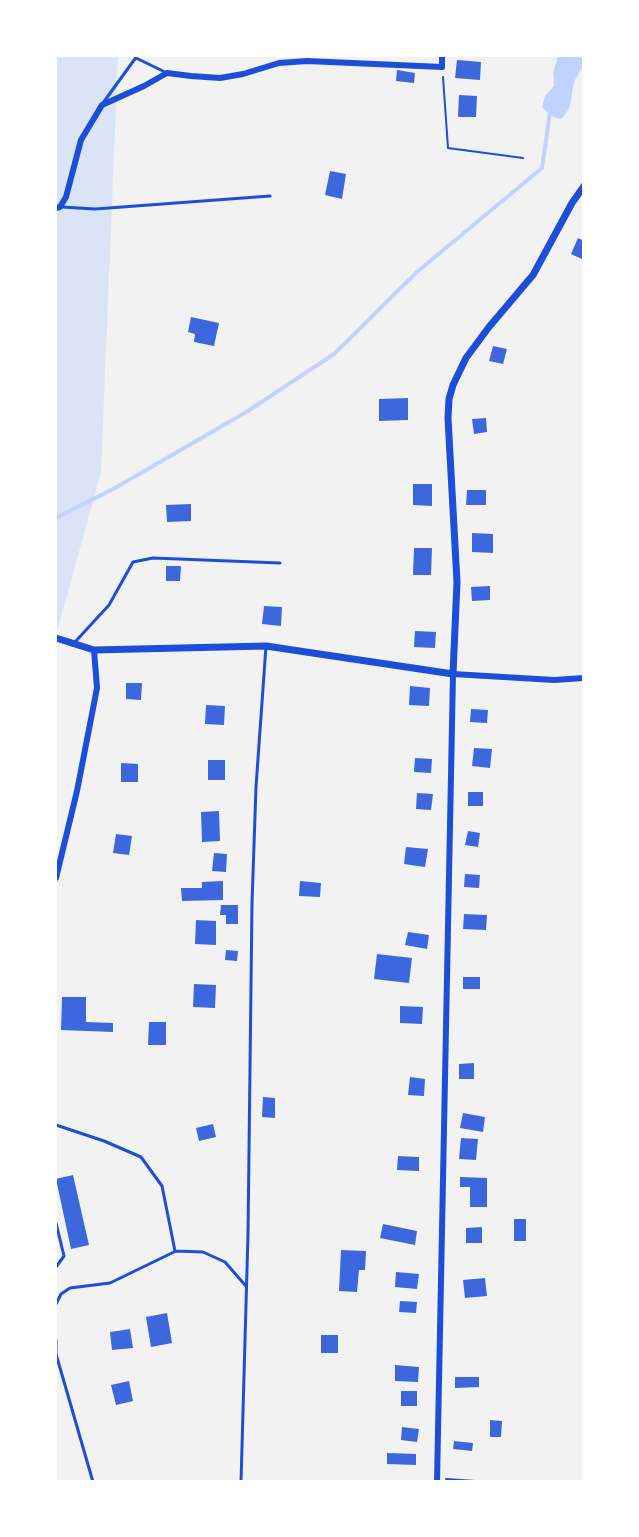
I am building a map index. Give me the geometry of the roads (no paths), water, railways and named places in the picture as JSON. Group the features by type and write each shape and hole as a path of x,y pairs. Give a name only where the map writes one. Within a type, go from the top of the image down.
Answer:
{"street":[{"path":"58,208 66,197 81,140 102,105 167,73 220,78 279,63 307,61 442,67 442,56"},
{"path":"437,1480 453,674 457,582 448,418 449,399 466,358 533,275 572,203 584,186"},
{"path":"56,638 94,650 266,646 453,674 554,680 584,678"},
{"path":"56,878 77,791 97,688 94,650"}],"lane":[{"path":"102,105 136,57 167,73"},
{"path":"58,208 95,210 270,196"},
{"path":"74,644 109,605 133,562 153,558 280,564"},
{"path":"242,1482 252,903 256,787 266,646"},
{"path":"56,1125 104,1141 141,1157 162,1186 176,1251"},
{"path":"56,1223 64,1256 56,1267"},
{"path":"56,1304 61,1294 70,1288 110,1283 176,1251 203,1252 225,1262 246,1286"},
{"path":"56,1340 57,1354 93,1482"}],"water":[{"path":"558,56 584,56 583,65 574,83 570,106 561,119 542,107 545,96 554,86 553,73"}],"waterway":[{"path":"56,518 115,488 248,411 334,354 417,272 542,168 550,112"}]}
